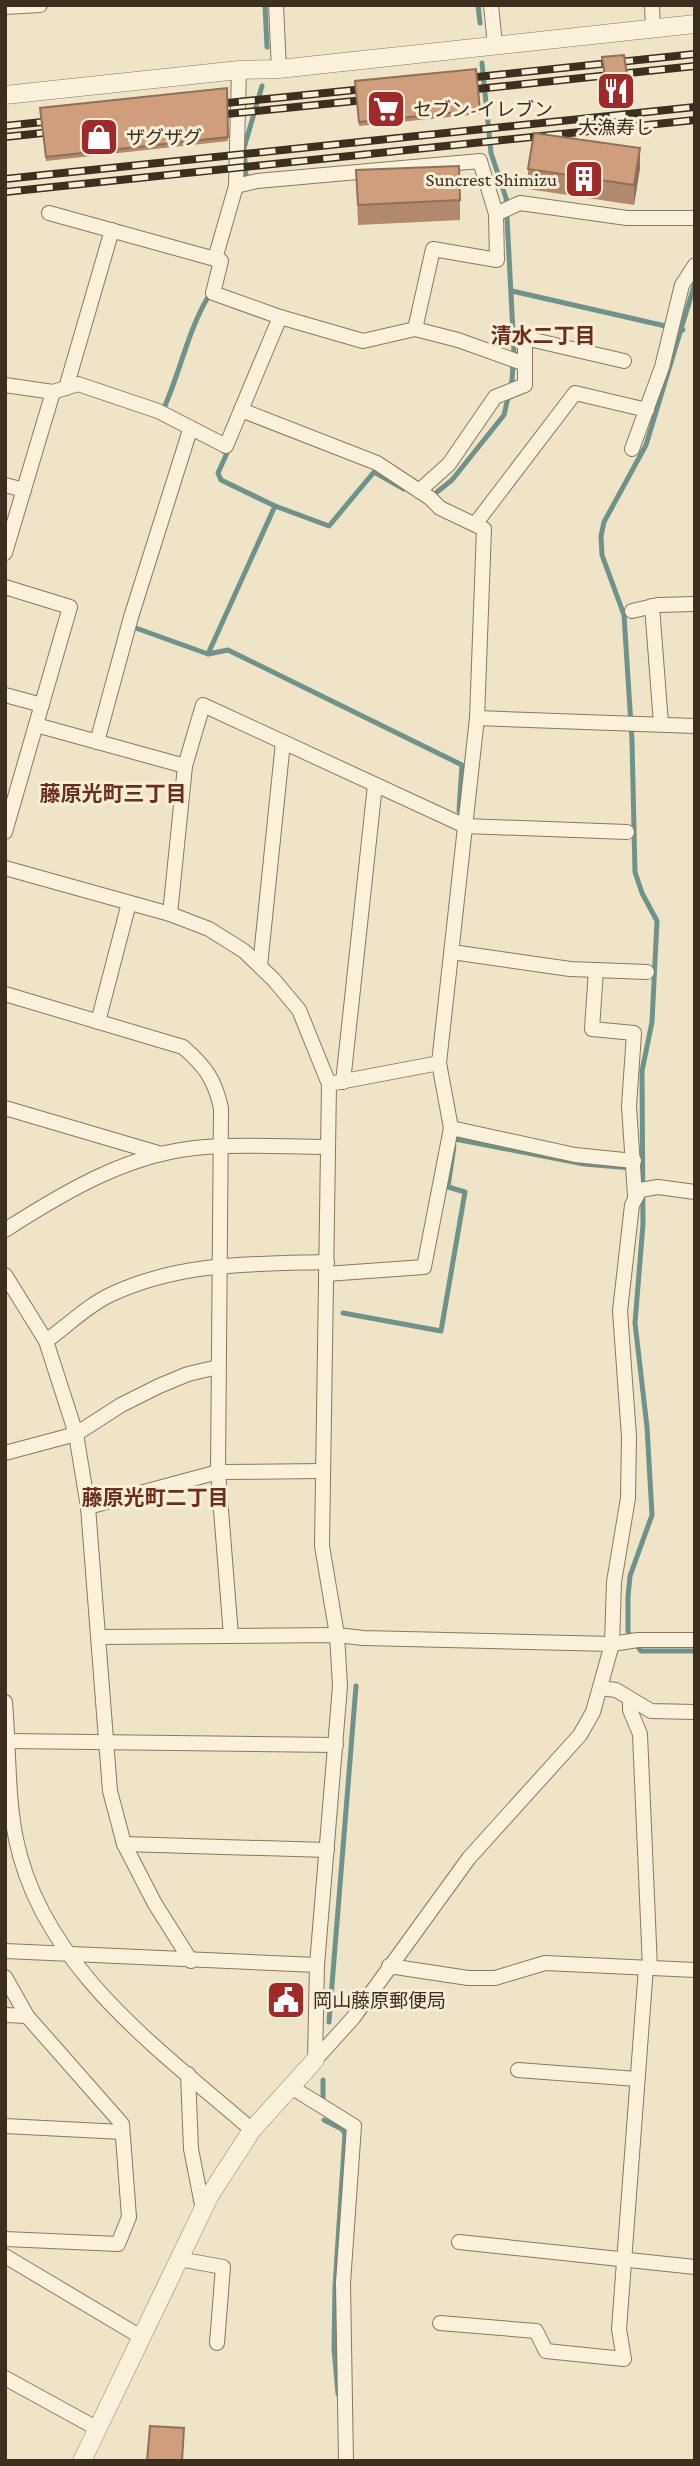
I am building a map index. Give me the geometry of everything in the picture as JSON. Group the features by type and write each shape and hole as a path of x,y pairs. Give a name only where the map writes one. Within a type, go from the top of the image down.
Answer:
{"street":[{"path":"5,7 40,5"},
{"path":"276,5 279,69"},
{"path":"491,5 495,45"},
{"path":"652,5 653,28"},
{"path":"5,95 239,70 279,69 695,24"},
{"path":"215,259 236,186 239,70"},
{"path":"236,186 257,181 480,161 504,210 497,260 433,249 415,329"},
{"path":"504,210 520,203 626,218 695,218"},
{"path":"49,213 222,261 213,293 280,317 363,341 415,329 458,340 518,362"},
{"path":"5,553 112,230"},
{"path":"632,449 674,327 682,285 695,265"},
{"path":"5,385 59,390 78,384 158,411 190,430 226,446 280,317"},
{"path":"419,491 449,464 495,397 525,385 518,362 525,338 624,361"},
{"path":"476,523 575,393 647,410"},
{"path":"46,1341 109,1295 167,1273 218,1264 327,1268 424,1267 451,1128 439,1063 477,718 484,529 440,508 377,463 241,410"},
{"path":"97,742 131,617 190,430"},
{"path":"5,485 24,490"},
{"path":"5,587 69,607 36,725 10,796 5,832"},
{"path":"632,611 652,606 695,604"},
{"path":"652,606 661,724"},
{"path":"5,695 42,705"},
{"path":"170,914 185,766 203,705 465,826 627,832"},
{"path":"477,718 695,726"},
{"path":"36,725 185,766"},
{"path":"260,966 283,742"},
{"path":"315,2060 317,1965 340,1686 337,1635 322,1546 328,1147 375,785"},
{"path":"5,869 170,914 209,929 244,951 299,1010 336,1083"},
{"path":"98,1022 129,903"},
{"path":"452,952 570,970 647,972"},
{"path":"82,2461 203,2210 252,2130 353,2018 470,1858 580,1735 593,1712 600,1688 625,1642 614,1582 628,1498 629,1437 620,1311 622,1277 642,1191 634,1166 629,1106 634,1033 592,1029 596,970"},
{"path":"5,994 183,1047 205,1066 217,1087 221,1108 218,1147 218,1472 231,1636"},
{"path":"336,1083 439,1063"},
{"path":"5,1108 163,1154"},
{"path":"451,1128 634,1166"},
{"path":"5,1230 68,1189 145,1158 218,1147 328,1147"},
{"path":"642,1191 695,1192"},
{"path":"5,1275 46,1341 76,1434 88,1507 110,1791 124,1844 155,1904 191,1961"},
{"path":"5,1453 76,1434 121,1405 159,1386 188,1374 218,1367"},
{"path":"88,1507 218,1472 323,1471"},
{"path":"100,1637 337,1635 363,1638 625,1642 695,1640"},
{"path":"600,1688 616,1690 630,1701 651,1711 695,1712"},
{"path":"440,2322 536,2331 547,2351 624,2359 619,2329 648,1967 640,1734 630,1710 630,1701"},
{"path":"5,1702 16,1838 30,1886 69,1955 123,2017 252,2130"},
{"path":"8,1741 336,1745"},
{"path":"124,1844 327,1850"},
{"path":"5,1951 317,1965"},
{"path":"389,1966 468,1978 495,1978 545,1963 695,1970"},
{"path":"5,1977 27,2016 122,2123 129,2217 118,2244 5,2239"},
{"path":"5,2015 27,2016"},
{"path":"518,2070 637,2079"},
{"path":"188,2074 191,2149 203,2210"},
{"path":"291,2087 354,2126 343,2283 346,2461"},
{"path":"5,2126 122,2132"},
{"path":"459,2242 695,2267"},
{"path":"5,2256 141,2337"},
{"path":"178,2259 223,2267 217,2343"},
{"path":"5,2378 98,2429"}],"building":[{"path":"624,55 630,94 608,97 602,57"},
{"path":"476,69 480,110 359,122 355,81"},
{"path":"227,88 228,137 46,157 40,108"},
{"path":"534,133 640,148 634,185 528,169"},
{"path":"459,166 460,200 358,205 356,170"},
{"path":"150,2426 184,2428 182,2461 147,2461"}],"waterway":[{"path":"265,5 267,47"},
{"path":"478,5 480,23"},
{"path":"437,492 452,480 504,415 512,380 514,352 506,198 491,153 482,63"},
{"path":"243,181 246,176 244,148 262,86"},
{"path":"695,283 646,445 604,522 601,536 602,555 624,615 632,741 635,872 642,893 657,921 652,1022 642,1071 643,1224 635,1323 647,1427 652,1515 630,1576 628,1632 641,1651 695,1651"},
{"path":"512,291 683,330"},
{"path":"164,408 195,324 208,297"},
{"path":"223,451 227,453 218,473 221,480 275,506"},
{"path":"133,627 208,654 275,506 329,526 374,472 404,489"},
{"path":"208,654 228,650 462,765 459,811"},
{"path":"455,1136 455,1139 584,1164 632,1168"},
{"path":"343,1313 441,1331 465,1192 448,1187 454,1146"},
{"path":"329,2022 356,1686"},
{"path":"323,2080 323,2100"},
{"path":"324,2120 342,2129 345,2134 335,2286 334,2348 338,2394"}],"railway":[{"path":"458,79 695,54"},
{"path":"458,91 695,66"},
{"path":"207,105 374,88"},
{"path":"207,116 374,99"},
{"path":"5,179 695,107"},
{"path":"5,126 61,120"},
{"path":"5,192 695,120"},
{"path":"5,137 61,131"}],"place":[{"name":"大漁寿し","path":"616,91"},
{"name":"セブン-イレブン","path":"386,109"},
{"name":"ザグザグ","path":"99,137"},
{"name":"Suncrest Shimizu","path":"584,179"},
{"name":"岡山藤原郵便局","path":"286,2000"}],"district":[{"name":"清水二丁目","path":"543,336"},
{"name":"藤原光町三丁目","path":"113,794"},
{"name":"藤原光町二丁目","path":"155,1498"}]}
